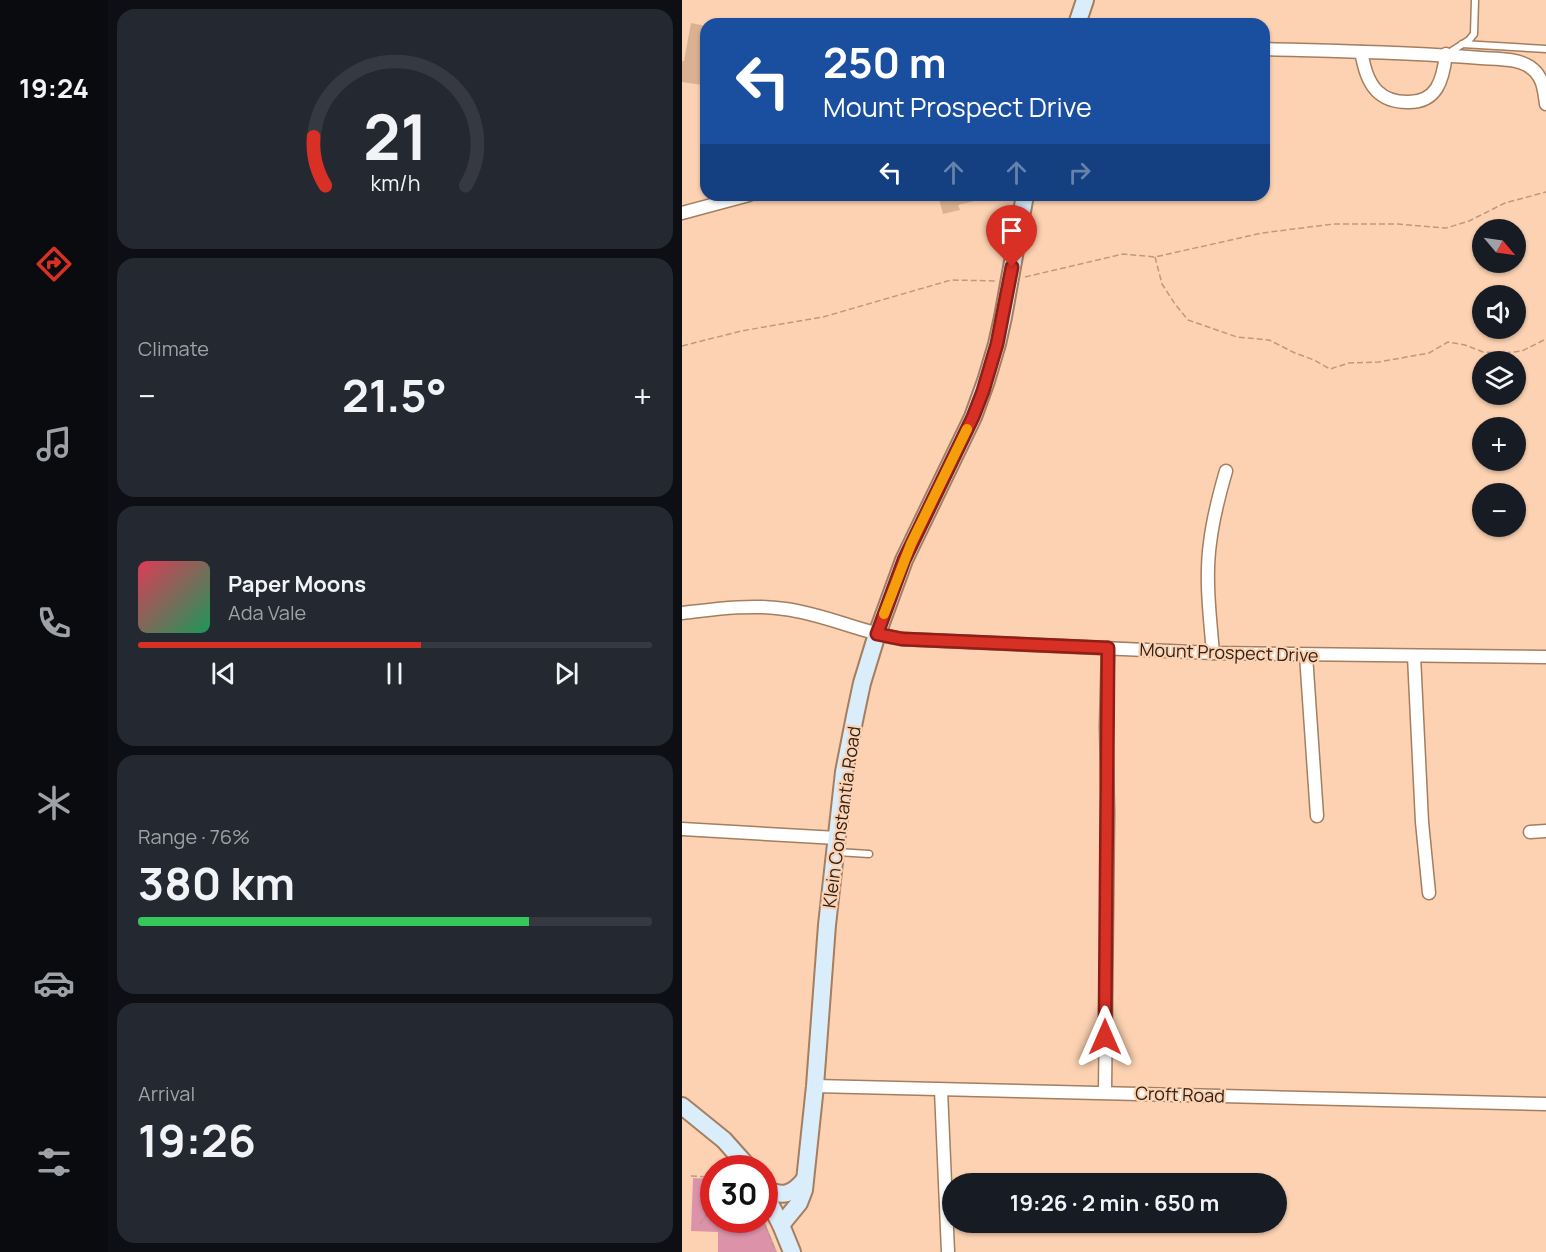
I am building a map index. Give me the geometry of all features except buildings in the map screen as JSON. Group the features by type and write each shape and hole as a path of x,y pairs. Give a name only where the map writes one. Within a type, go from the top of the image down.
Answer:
{"street":[{"path":"1079,18 1085,0"},
{"path":"1270,49 1446,54 1505,60 1528,66 1540,77 1546,104"},
{"path":"1361,52 1367,74 1375,89 1385,98 1400,102 1424,100 1432,94 1442,79 1446,54"},
{"path":"682,213 727,201"},
{"name":"Klein Constantia Road","path":"778,1216 799,1203 804,1190 836,845 848,745 862,683 904,560 973,417 983,391 997,344 1024,201"},
{"path":"1213,653 1208,577 1209,545 1226,471"},
{"name":"Mount Prospect Drive","path":"682,613 741,607 785,609 902,639 1213,653 1546,657"},
{"path":"1105,1092 1108,648"},
{"path":"1306,655 1317,816"},
{"path":"1414,656 1422,822 1429,893"},
{"path":"682,829 836,845"},
{"path":"1530,832 1546,831"},
{"name":"Croft Road","path":"815,1086 1546,1104"},
{"path":"941,1090 948,1252"},
{"path":"682,1106 724,1140 738,1155"},
{"path":"778,1194 788,1194 805,1179"},
{"path":"778,1228 792,1252"}],"lane":[{"path":"1446,54 1473,36 1475,0"},
{"path":"1462,44 1546,49"},
{"path":"836,845 869,855"}],"path":[{"path":"682,346 740,331 823,317 951,280 1009,281 1123,254 1155,257 1262,233 1334,224 1398,224 1446,228 1469,221 1505,203 1546,192"},
{"path":"1155,257 1162,284 1188,320 1237,337 1269,340 1330,369 1349,363 1379,362 1429,353 1448,342 1483,352 1506,353 1522,351 1546,339"},
{"path":"691,1176 700,1176"},
{"path":"774,1233 776,1252"}],"shaded area":[{"path":"693,1178 700,1178 700,1231 691,1231"},
{"path":"718,1233 769,1233 777,1252 718,1252"}],"slow traffic":[{"path":"884,614 911,544 967,429"}],"route":[{"path":"1012,267 997,344 983,391 973,417 904,560 877,634 902,639 1108,648 1105,1037"}]}
